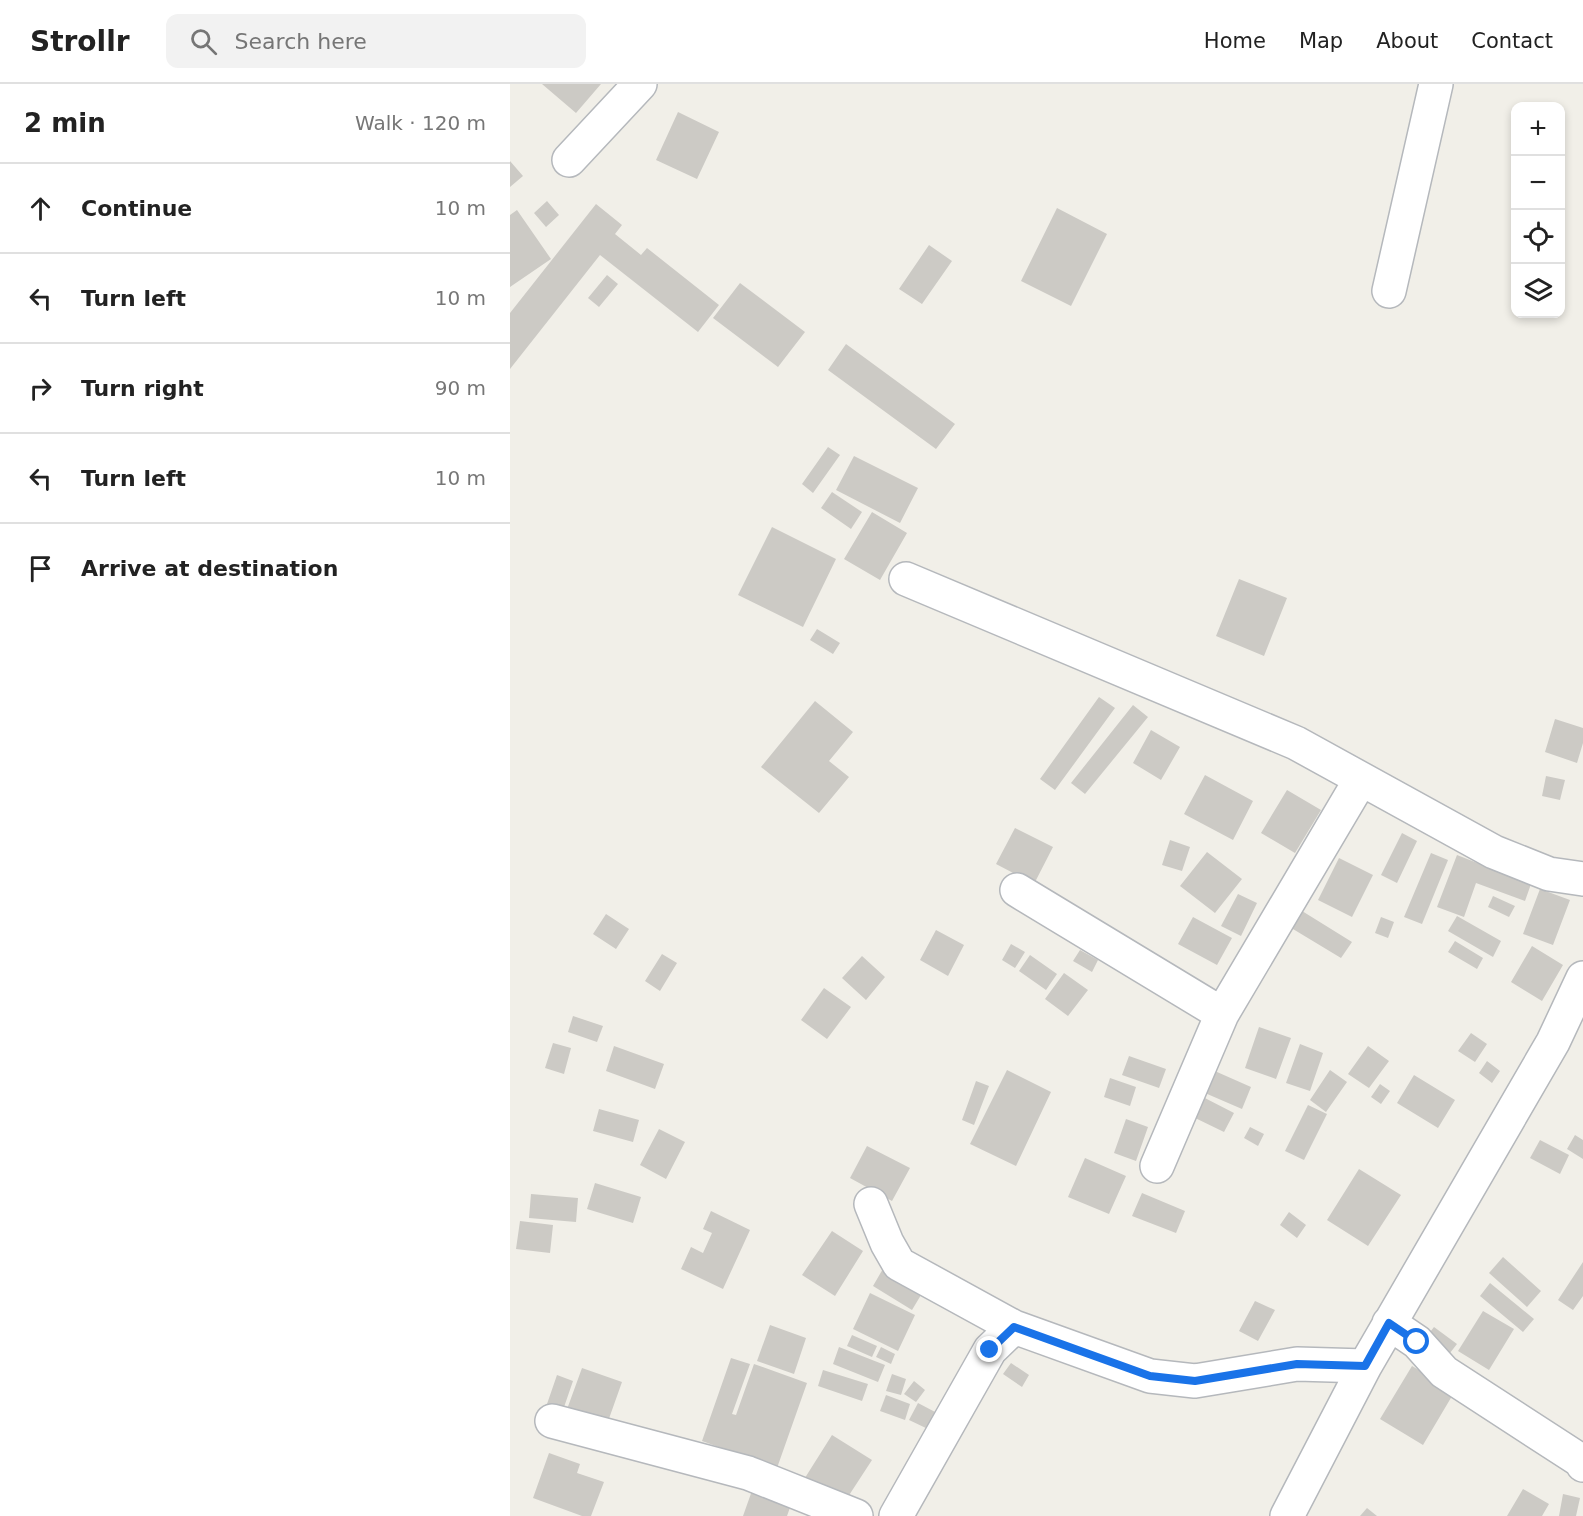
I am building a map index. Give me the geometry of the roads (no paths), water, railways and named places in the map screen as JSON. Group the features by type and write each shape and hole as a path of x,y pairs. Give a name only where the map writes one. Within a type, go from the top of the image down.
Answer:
{"street":[{"path":"569,160 640,84"},
{"path":"1389,291 1436,84"},
{"path":"906,579 1296,743 1494,852 1550,874 1583,879"},
{"path":"1157,1166 1222,1014 1361,779"},
{"path":"1017,890 1222,1014"},
{"path":"1287,1516 1389,1323 1553,1042 1583,978"},
{"path":"871,1204 887,1243 899,1264 1014,1327 1150,1376 1195,1381 1297,1364 1365,1366"},
{"path":"1389,1323 1417,1342 1444,1372 1581,1461 1583,1465"},
{"path":"896,1516 990,1350 1014,1327"},
{"path":"552,1421 748,1473 856,1516"}]}
